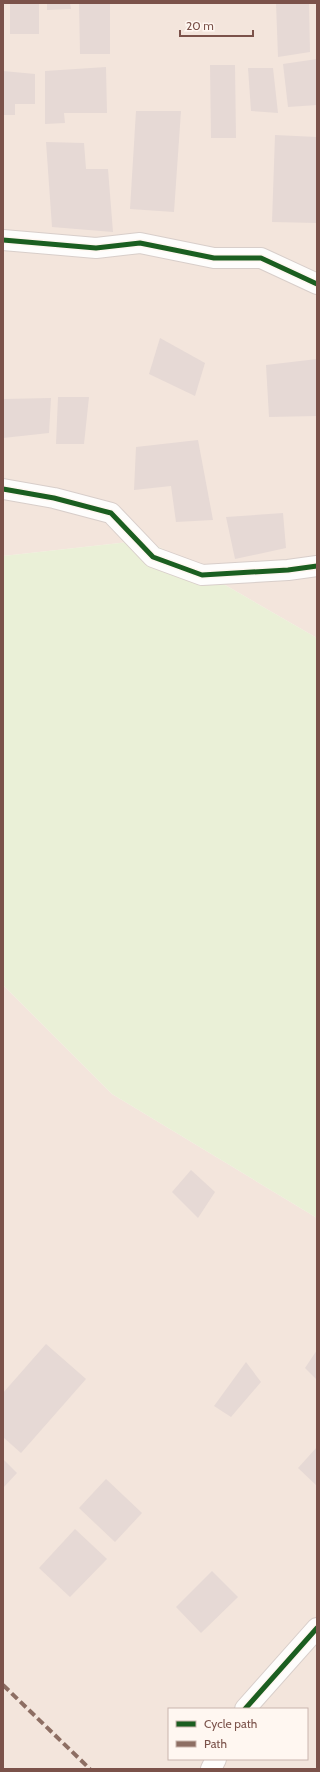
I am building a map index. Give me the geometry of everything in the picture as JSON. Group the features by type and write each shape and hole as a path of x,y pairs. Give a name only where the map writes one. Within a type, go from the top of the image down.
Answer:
{"street":[{"path":"3,240 96,248 140,244 214,258 261,258 317,284"},
{"path":"3,489 54,498 111,513 153,557 202,575 288,570 317,566"},
{"path":"246,1708 317,1628"},
{"path":"211,1769 216,1760"}],"shaded area":[{"path":"3,3 317,3 317,638 147,540 3,556"},
{"path":"3,985 112,1094 317,1218 317,1769 3,1769"}],"green space":[{"path":"147,540 317,638 317,1218 112,1094 3,985 3,556"}],"building":[{"path":"10,3 39,3 39,34 10,34"},
{"path":"47,3 70,3 71,9 47,10"},
{"path":"79,3 110,3 110,54 80,54"},
{"path":"276,3 309,3 310,52 278,57"},
{"path":"317,59 317,105 288,107 283,64"},
{"path":"210,65 235,65 236,138 211,138"},
{"path":"106,67 107,113 64,113 65,123 45,124 45,71"},
{"path":"248,68 273,68 278,113 251,111"},
{"path":"3,71 35,74 35,104 15,104 15,115 3,115"},
{"path":"136,111 181,111 174,212 130,209"},
{"path":"275,135 317,137 317,223 272,222"},
{"path":"46,142 84,143 86,169 108,169 113,232 52,227"},
{"path":"160,338 205,363 195,396 149,374"},
{"path":"317,359 317,416 269,417 266,365"},
{"path":"58,397 89,397 84,444 56,444"},
{"path":"51,398 49,433 3,438 3,399"},
{"path":"198,440 213,520 176,522 171,486 134,490 136,447"},
{"path":"283,513 286,548 235,559 226,517"},
{"path":"191,1170 215,1192 198,1218 172,1192"},
{"path":"46,1344 86,1379 21,1453 3,1437 3,1393"},
{"path":"317,1350 317,1380 305,1368"},
{"path":"246,1362 261,1382 231,1417 214,1406"},
{"path":"317,1447 317,1486 298,1468"},
{"path":"3,1459 17,1473 3,1488"},
{"path":"106,1479 142,1513 115,1542 79,1508"},
{"path":"75,1529 107,1559 70,1597 39,1568"},
{"path":"212,1571 238,1597 201,1633 176,1607"}],"marked path":[{"path":"3,1685 90,1769"}],"cycle path":[{"path":"3,240 96,248 140,243 214,258 261,258 317,284"},
{"path":"3,489 54,498 111,513 153,557 202,575 288,570 317,566"},
{"path":"246,1708 317,1628"}]}
